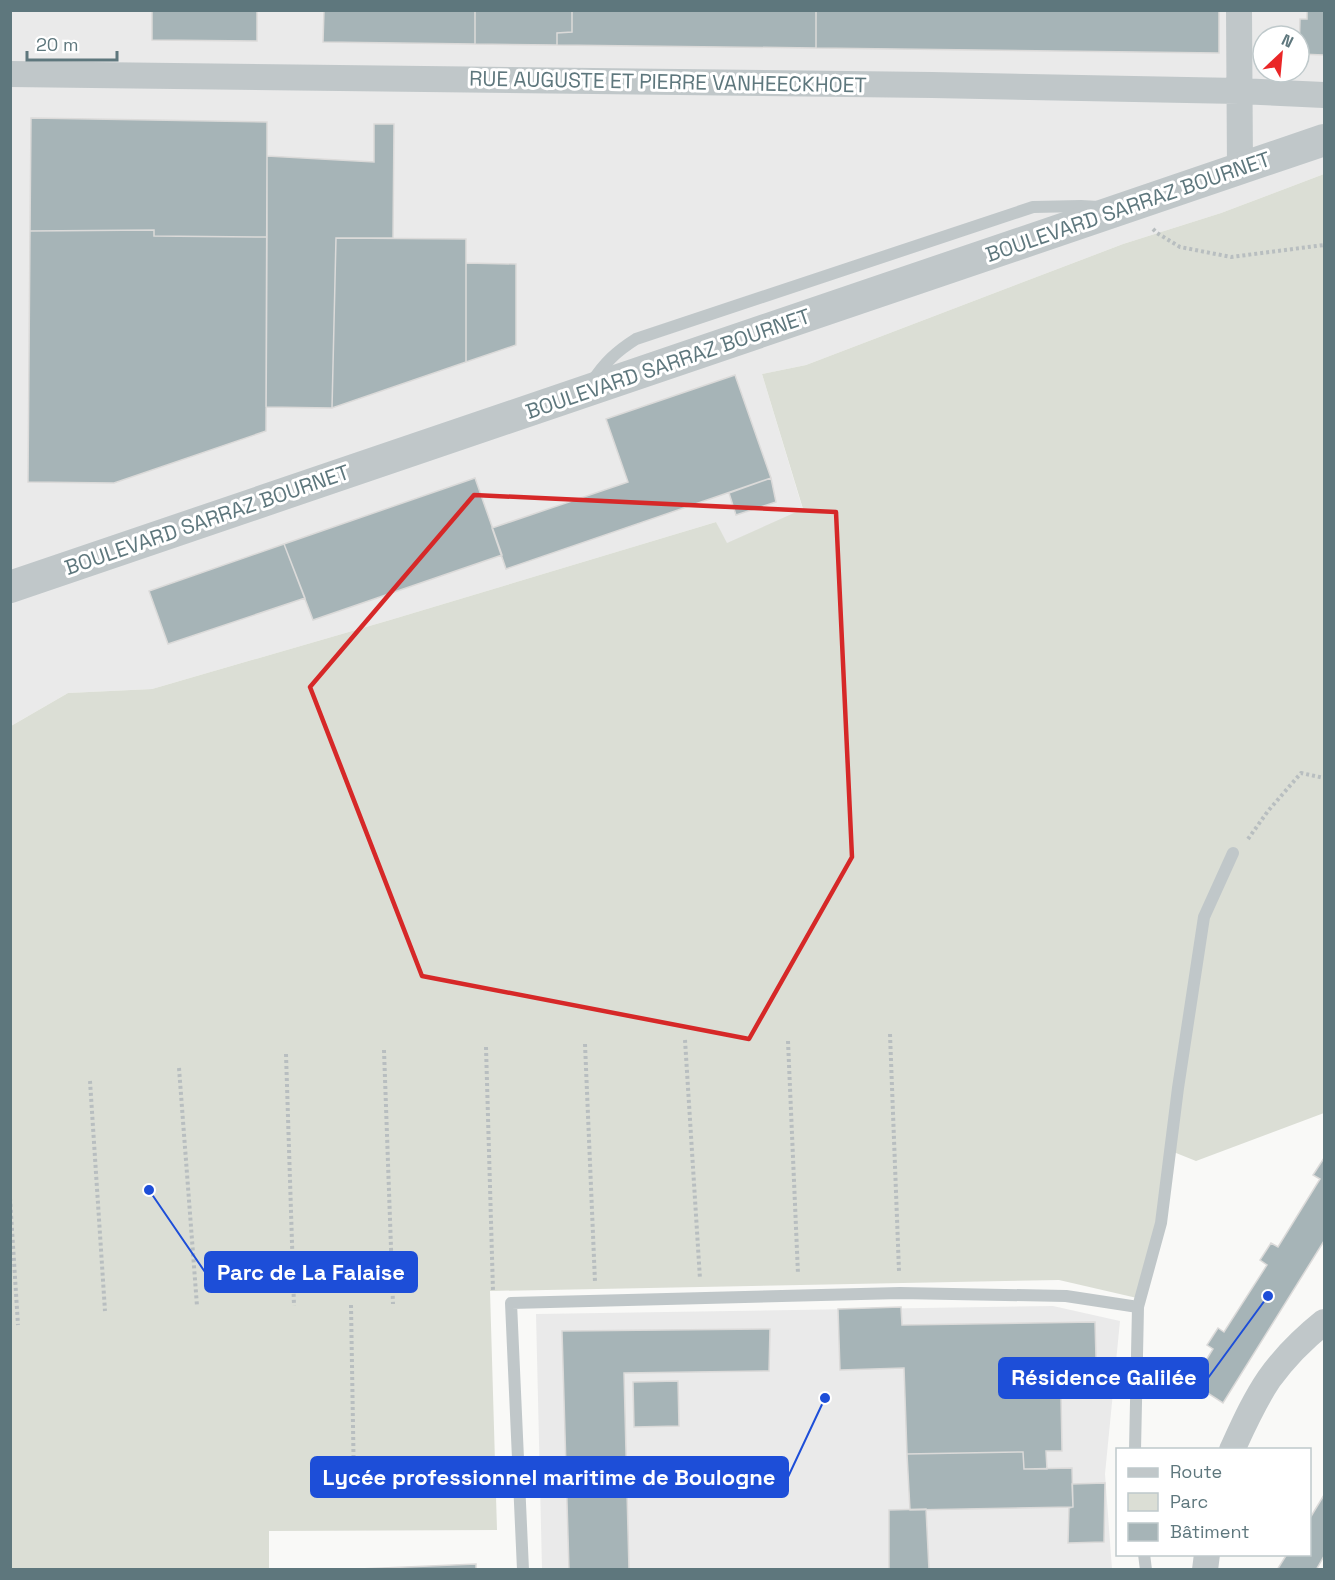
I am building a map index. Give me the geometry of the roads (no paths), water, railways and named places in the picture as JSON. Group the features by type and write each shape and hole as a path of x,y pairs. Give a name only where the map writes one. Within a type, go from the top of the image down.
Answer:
{"street":[{"path":"1239,10 1240,169"},
{"name":"RUE AUGUSTE ET PIERRE VANHEECKHOET","path":"10,74 932,84 1324,95"},
{"name":"BOULEVARD SARRAZ BOURNET","path":"10,587 1324,140"},
{"path":"1232,1448 1253,1406 1270,1379 1297,1347 1324,1322"}],"lane":[{"path":"1135,1448 1138,1307 1161,1222 1178,1088 1204,917 1233,854"},
{"path":"523,1569 511,1303 900,1293 1066,1296 1138,1307"}],"place":[{"name":"Parc de La Falaise","path":"149,1190"},
{"name":"Résidence Galilée","path":"1268,1296"},
{"name":"Lycée professionnel maritime de Boulogne","path":"825,1398"}]}
